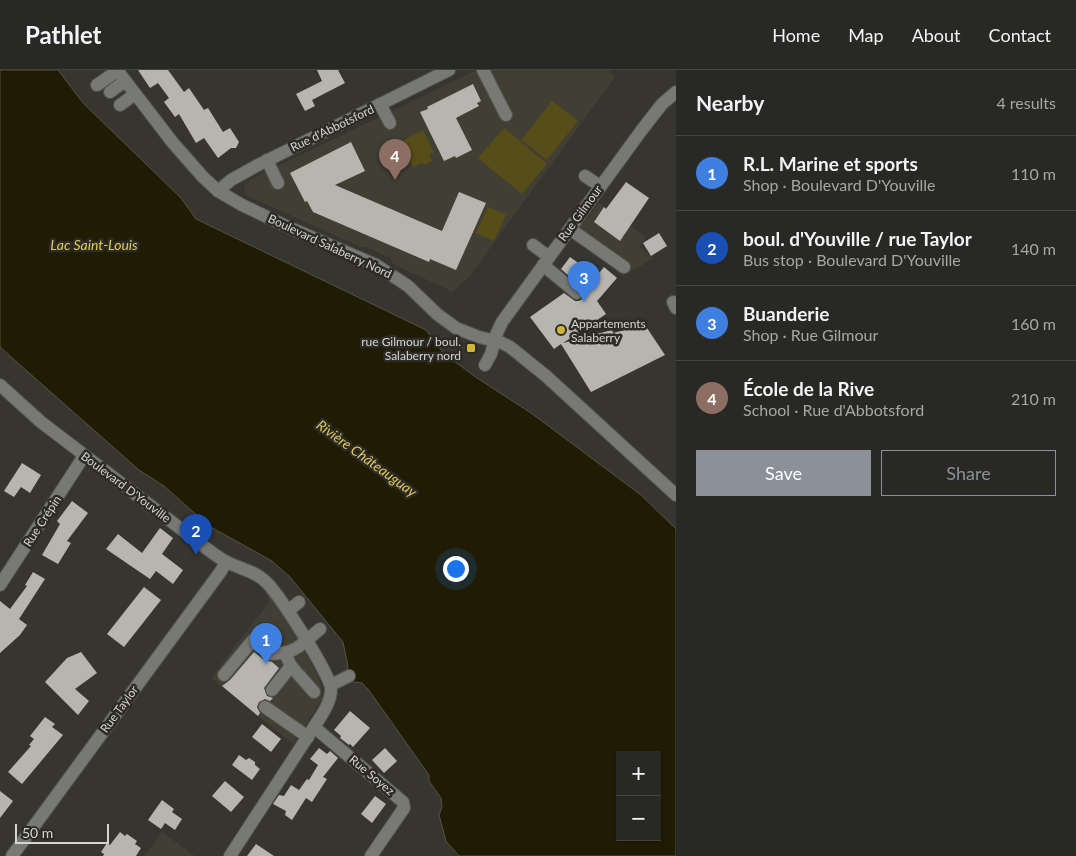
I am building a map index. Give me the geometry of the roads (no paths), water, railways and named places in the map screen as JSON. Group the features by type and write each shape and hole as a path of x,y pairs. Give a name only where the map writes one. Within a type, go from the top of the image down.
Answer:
{"street":[{"name":"Rue d'Abbotsford","path":"218,191 231,180 267,160 449,70"},
{"path":"483,70 506,115"},
{"path":"97,85 119,74"},
{"path":"110,92 119,74"},
{"name":"Boulevard Salaberry Nord","path":"119,74 190,163 218,191 250,208 376,265 408,286 444,320 456,328 510,347 546,376 676,496"},
{"path":"120,105 134,94"},
{"name":"Rue Gilmour","path":"485,365 491,354 502,322 652,116 674,96"},
{"path":"380,104 390,123"},
{"path":"267,160 278,183"},
{"path":"585,176 600,186"},
{"path":"570,229 624,267"},
{"path":"533,246 577,293"},
{"name":"Boulevard D'Youville","path":"0,385 25,409 84,456 226,562 255,573 267,582 320,662 331,685"},
{"name":"Rue Crépin","path":"0,586 84,456"},
{"name":"Rue Taylor","path":"12,856 226,562"},
{"path":"293,621 299,602"},
{"path":"224,675 252,640 269,654 285,653 292,651 320,629"},
{"path":"285,653 291,666 314,692"},
{"path":"272,690 291,666"},
{"path":"230,856 311,732 329,700 331,685 349,676"},
{"name":"Rue Soyez","path":"265,708 311,732 403,802 404,808 370,856"}],"water":[{"path":"0,70 58,70 83,103 181,198 196,219 426,330 443,353 477,378 531,413 641,495 676,529 676,856 459,856 446,841 439,815 442,807 441,798 429,781 429,775 368,689 362,683 354,682 346,673 348,666 343,642 290,577 272,561 209,526 164,486 139,470 0,346"}],"place":[{"name":"École de la Rive","path":"395,180"},
{"name":"Buanderie","path":"584,302"},
{"name":"Appartements Salaberry","path":"561,330"},
{"name":"rue Gilmour / boul. Salaberry nord","path":"471,348"},
{"name":"boul. d'Youville / rue Taylor","path":"196,555"},
{"name":"R.L. Marine et sports","path":"266,664"}],"water label":[{"name":"Lac Saint-Louis","path":"94,244"},
{"name":"Rivière Châteauguay","path":"367,458"}]}
